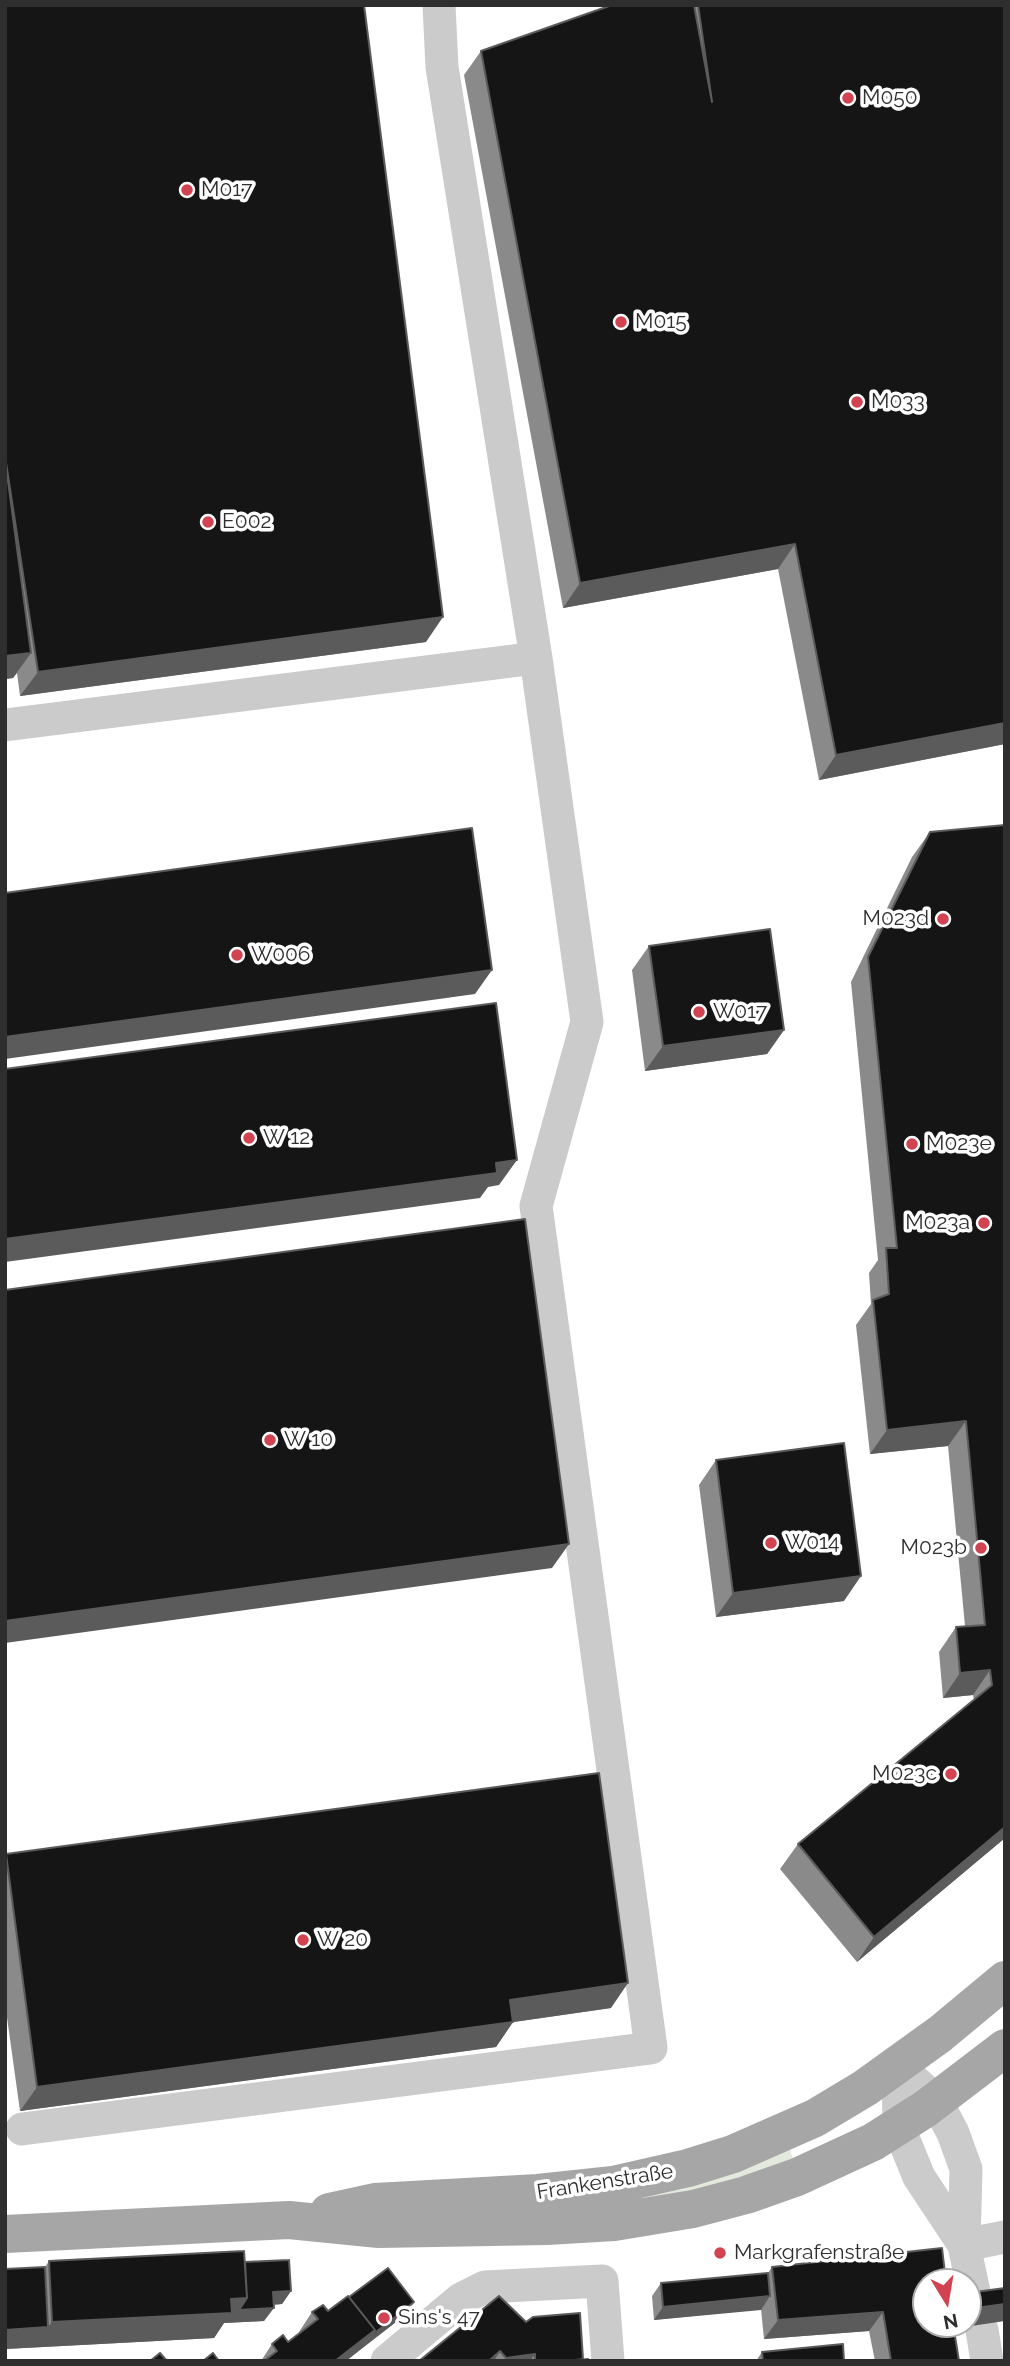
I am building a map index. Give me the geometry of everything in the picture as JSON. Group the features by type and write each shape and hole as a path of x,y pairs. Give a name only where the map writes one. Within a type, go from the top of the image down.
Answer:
{"main road":[{"name":"Frankenstraße","path":"5,2234 289,2220 375,2203 538,2193 613,2185 688,2168 733,2154 784,2133 852,2097 948,2028 1005,1980"},
{"name":"Frankenstraße","path":"289,2220 379,2229 547,2226 639,2218 693,2208 772,2186 847,2155 898,2128 1005,2048"}],"street":[{"path":"22,2129 650,2048 536,1206 587,1022 536,658 442,67 439,5"},
{"path":"5,725 536,658"},
{"path":"898,2066 936,2101 953,2133 966,2169 964,2245 969,2268"},
{"path":"898,2066 898,2128 919,2177 964,2245"},
{"path":"964,2245 1005,2238"},
{"path":"387,2361 461,2299 485,2287 602,2281 608,2361"}],"shaded area":[{"path":"789,2147 794,2162 694,2191 613,2206"}],"building":[{"path":"5,5 364,5 443,617 38,672 5,456"},
{"path":"612,5 694,5 712,102 698,5 1005,5 1005,723 836,755 795,544 580,583 481,51"},
{"path":"5,458 31,653 5,656"},
{"path":"1005,825 1005,1827 874,1937 798,1844 992,1685 990,1670 960,1673 956,1627 985,1625 966,1421 887,1430 873,1300 889,1294 886,1248 897,1248 868,957 930,832"},
{"name":"W006","path":"472,828 492,970 5,1037 5,893"},
{"name":"W017","path":"770,929 784,1030 663,1046 649,946"},
{"name":"W 12","path":"496,1003 517,1160 496,1163 497,1173 5,1239 5,1069"},
{"name":"W 10","path":"525,1219 569,1544 5,1621 5,1290"},
{"name":"W014","path":"844,1443 861,1576 733,1593 716,1460"},
{"name":"W 20","path":"599,1773 628,1983 510,2000 513,2022 37,2087 6,1854"},
{"path":"942,2248 944,2268 912,2268 912,2338 955,2338 959,2361 891,2361 883,2312 778,2320 772,2267"},
{"path":"244,2251 247,2298 231,2299 232,2313 52,2322 49,2261"},
{"path":"289,2260 291,2291 273,2292 274,2308 239,2310 247,2298 245,2262"},
{"path":"45,2267 48,2327 5,2330 5,2269"},
{"path":"388,2268 414,2302 371,2336 375,2330 349,2297"},
{"path":"768,2273 770,2296 663,2307 661,2283"},
{"path":"1005,2288 1005,2304 982,2307 982,2291"},
{"path":"348,2296 375,2330 335,2361 264,2361 277,2351 272,2344 283,2335 288,2342 318,2319 312,2312 323,2305 328,2311"},
{"path":"499,2296 526,2322 533,2317 580,2313 583,2359 535,2361 535,2354 506,2358 500,2351 489,2361 419,2361"},
{"path":"843,2344 844,2361 763,2361 762,2352"},
{"path":"160,2353 167,2361 150,2361"},
{"path":"213,2353 219,2361 203,2361"}],"place":[{"name":"M050","path":"848,98"},
{"name":"M017","path":"187,190"},
{"name":"M015","path":"621,322"},
{"name":"M033","path":"857,402"},
{"name":"E002","path":"208,522"},
{"name":"M023d","path":"943,919"},
{"name":"W006","path":"237,955"},
{"name":"W017","path":"699,1012"},
{"name":"W 12","path":"249,1138"},
{"name":"M023e","path":"912,1144"},
{"name":"M023a","path":"984,1223"},
{"name":"W 10","path":"270,1440"},
{"name":"W014","path":"771,1543"},
{"name":"M023b","path":"981,1548"},
{"name":"M023c","path":"951,1774"},
{"name":"W 20","path":"303,1940"},
{"name":"Markgrafenstraße","path":"720,2253"},
{"name":"Sins's 47","path":"384,2318"}]}
